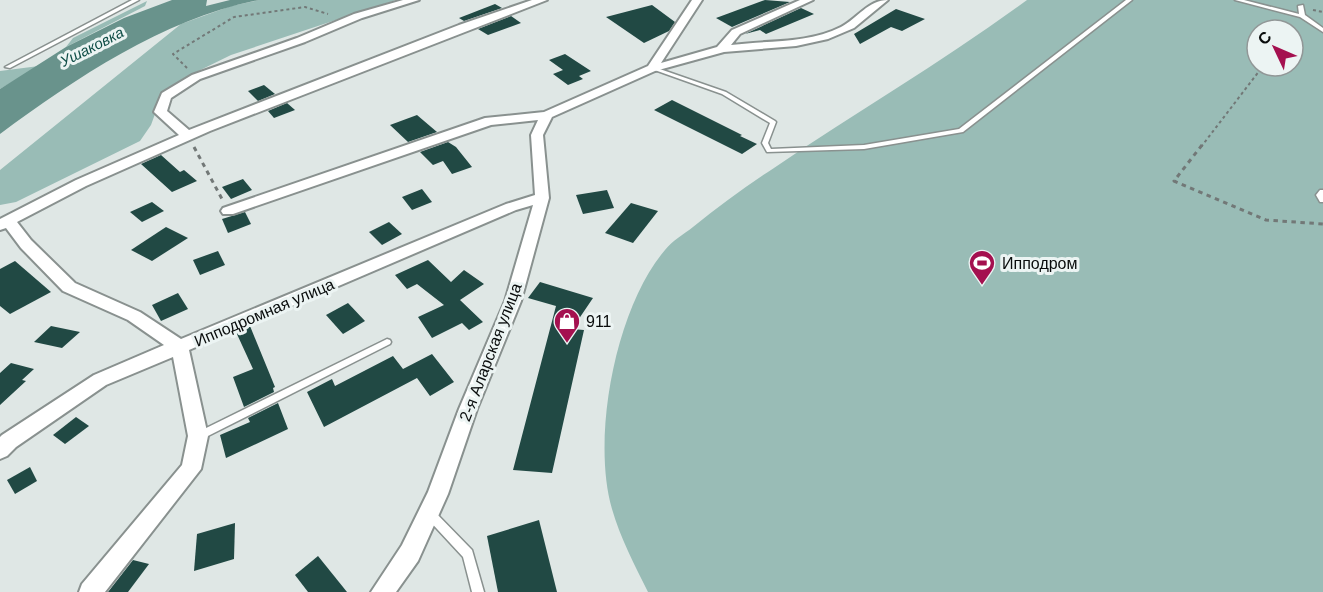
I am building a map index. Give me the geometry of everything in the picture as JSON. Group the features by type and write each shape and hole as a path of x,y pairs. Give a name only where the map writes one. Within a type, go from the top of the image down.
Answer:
{"street":[{"path":"188,135 160,112 166,96 196,77 301,40 347,21 414,0"},
{"path":"90,592 191,469 198,436 180,347 134,316 69,287 4,223 48,198 188,135 471,25 542,0"},
{"path":"652,68 696,0"},
{"path":"721,49 736,32 808,0"},
{"path":"228,211 489,121 547,115 652,68 721,49 812,39 837,32 855,23 865,12 883,0"},
{"name":"2-я Аларская улица","path":"382,592 410,553 438,494 468,409 513,301 542,198 537,135 547,115"},
{"name":"Ипподромная улица","path":"0,450 9,441 100,380 511,207 542,198"}],"lane":[{"path":"8,67 136,0"},
{"path":"120,9 146,0"},
{"path":"652,68 724,93 773,122 765,143 770,151 864,147 961,130 1129,0"},
{"path":"1238,0 1302,16 1323,30"},
{"path":"1301,6 1302,16"},
{"path":"1323,192 1320,195 1323,200"},
{"path":"198,436 387,342"},
{"path":"429,512 468,554 478,592"}],"path":[{"path":"196,77 173,54 234,17 305,7 347,21"},
{"path":"1254,78 1174,181 1266,220 1323,224"},
{"path":"188,135 228,211"}],"shaded area":[{"path":"259,0 396,0 231,55 184,78 163,92 151,125 140,141 16,202 0,205 0,170 181,24 231,6"},
{"name":"Ипподром","path":"1027,0 1323,0 1323,592 648,592 615,520 606,480 605,446 612,374 621,338 633,304 648,275 671,244 733,196"},
{"path":"147,1 145,6 66,47 73,38"},
{"path":"39,66 0,89 0,71"}],"water":[{"name":"Ушаковка","path":"172,0 207,0 206,6 230,0 259,0 189,21 155,36 91,72 0,134 0,89 66,47 124,18"}],"building":[{"path":"765,0 790,2 732,27 716,18"},
{"path":"495,4 502,8 464,21 459,18"},
{"path":"652,5 675,22 669,31 644,43 606,17"},
{"path":"801,8 814,14 766,34 760,30 745,34"},
{"path":"896,9 925,19 902,31 891,27 860,44 854,34"},
{"path":"511,16 521,23 488,35 478,29"},
{"path":"565,54 591,71 579,76 583,79 568,85 553,74 563,70 549,60"},
{"path":"264,85 275,94 258,101 248,91"},
{"path":"672,100 757,144 742,154 654,110"},
{"path":"287,103 295,110 274,118 268,111"},
{"path":"417,115 437,132 408,142 390,125"},
{"path":"448,142 456,147 472,167 452,174 443,161 433,165 420,152"},
{"path":"161,155 180,172 184,170 197,181 172,192 141,164"},
{"path":"243,179 252,190 231,199 222,187"},
{"path":"422,189 432,202 412,210 402,197"},
{"path":"607,190 614,208 583,214 576,195"},
{"path":"152,202 164,211 142,222 130,212"},
{"path":"631,203 658,211 633,243 605,233"},
{"path":"245,212 251,224 228,233 222,219"},
{"path":"389,222 402,234 382,245 369,232"},
{"path":"166,227 188,238 152,261 131,250"},
{"path":"218,251 225,265 200,275 193,260"},
{"path":"428,260 451,282 464,270 484,284 460,300 483,322 469,330 462,323 432,338 418,317 444,305 417,284 407,289 395,275"},
{"path":"15,261 51,292 10,314 0,306 0,269"},
{"path":"540,282 593,298 572,329 584,330 552,473 513,470 556,306 528,298"},
{"path":"178,293 188,309 161,321 152,305"},
{"path":"348,303 365,321 343,334 326,315"},
{"path":"51,326 80,332 62,348 34,342"},
{"path":"250,326 275,387 274,392 244,407 233,377 253,369 236,332"},
{"path":"432,354 454,382 430,396 417,378 324,427 307,392 332,379 335,386 393,356 403,369"},
{"path":"11,363 34,369 22,380 26,381 0,405 0,373"},
{"path":"278,403 288,429 226,458 220,435 250,422 248,418"},
{"path":"76,417 89,426 65,444 53,435"},
{"path":"30,467 37,481 15,494 7,480"},
{"path":"539,520 557,592 498,592 487,536"},
{"path":"235,523 234,559 194,571 197,534"},
{"path":"318,556 347,592 308,592 295,575"},
{"path":"133,560 149,564 128,592 108,592"}],"place":[{"name":"Ипподром","path":"982,286"},
{"name":"911","path":"567,344"}]}
